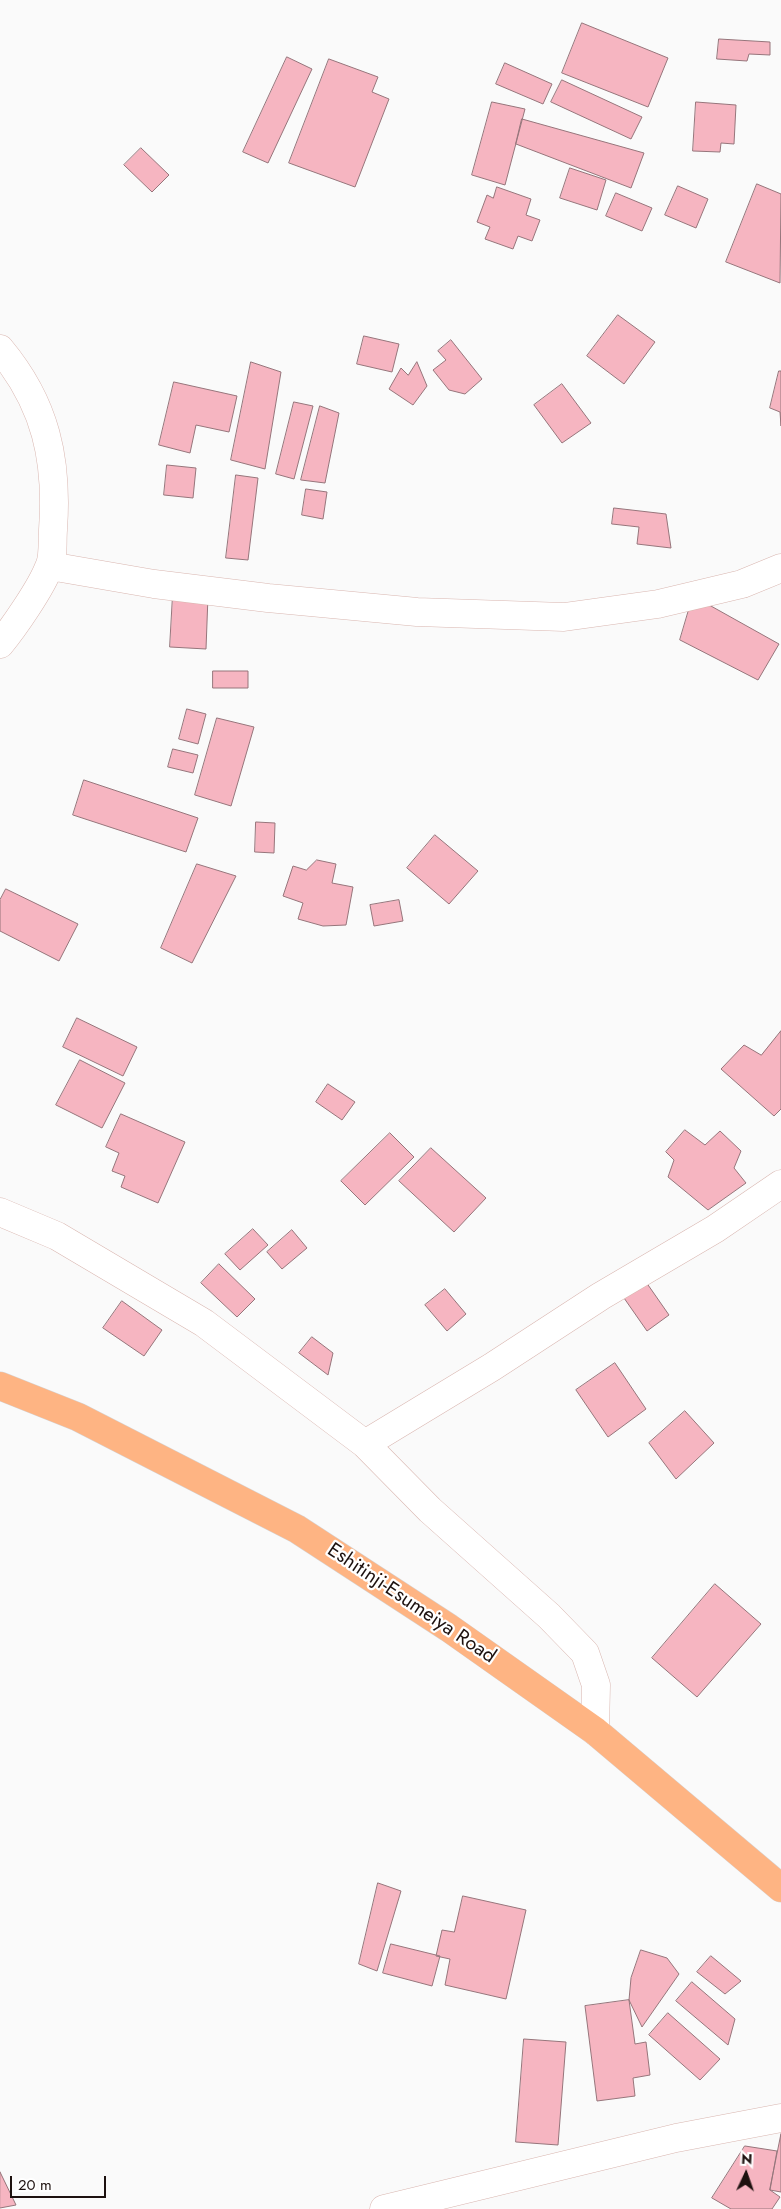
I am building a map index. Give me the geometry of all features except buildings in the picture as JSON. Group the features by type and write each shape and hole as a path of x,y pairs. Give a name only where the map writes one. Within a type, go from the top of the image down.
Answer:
{"highway":[{"name":"Eshitinji-Esumeiya Road","path":"0,1386 78,1417 298,1529 449,1628 596,1731 781,1888"}],"street":[{"path":"0,349 17,370 38,411 52,453 55,502 50,566 10,632 0,644"},
{"path":"50,566 154,584 278,599 417,612 564,617 658,604 742,584 781,568"},
{"path":"365,1444 492,1367 601,1296 715,1229 781,1184"},
{"path":"0,1212 58,1236 204,1323 365,1444 430,1510 549,1616 585,1653 596,1684 596,1731"},
{"path":"384,2209 676,2138 781,2118"}]}
